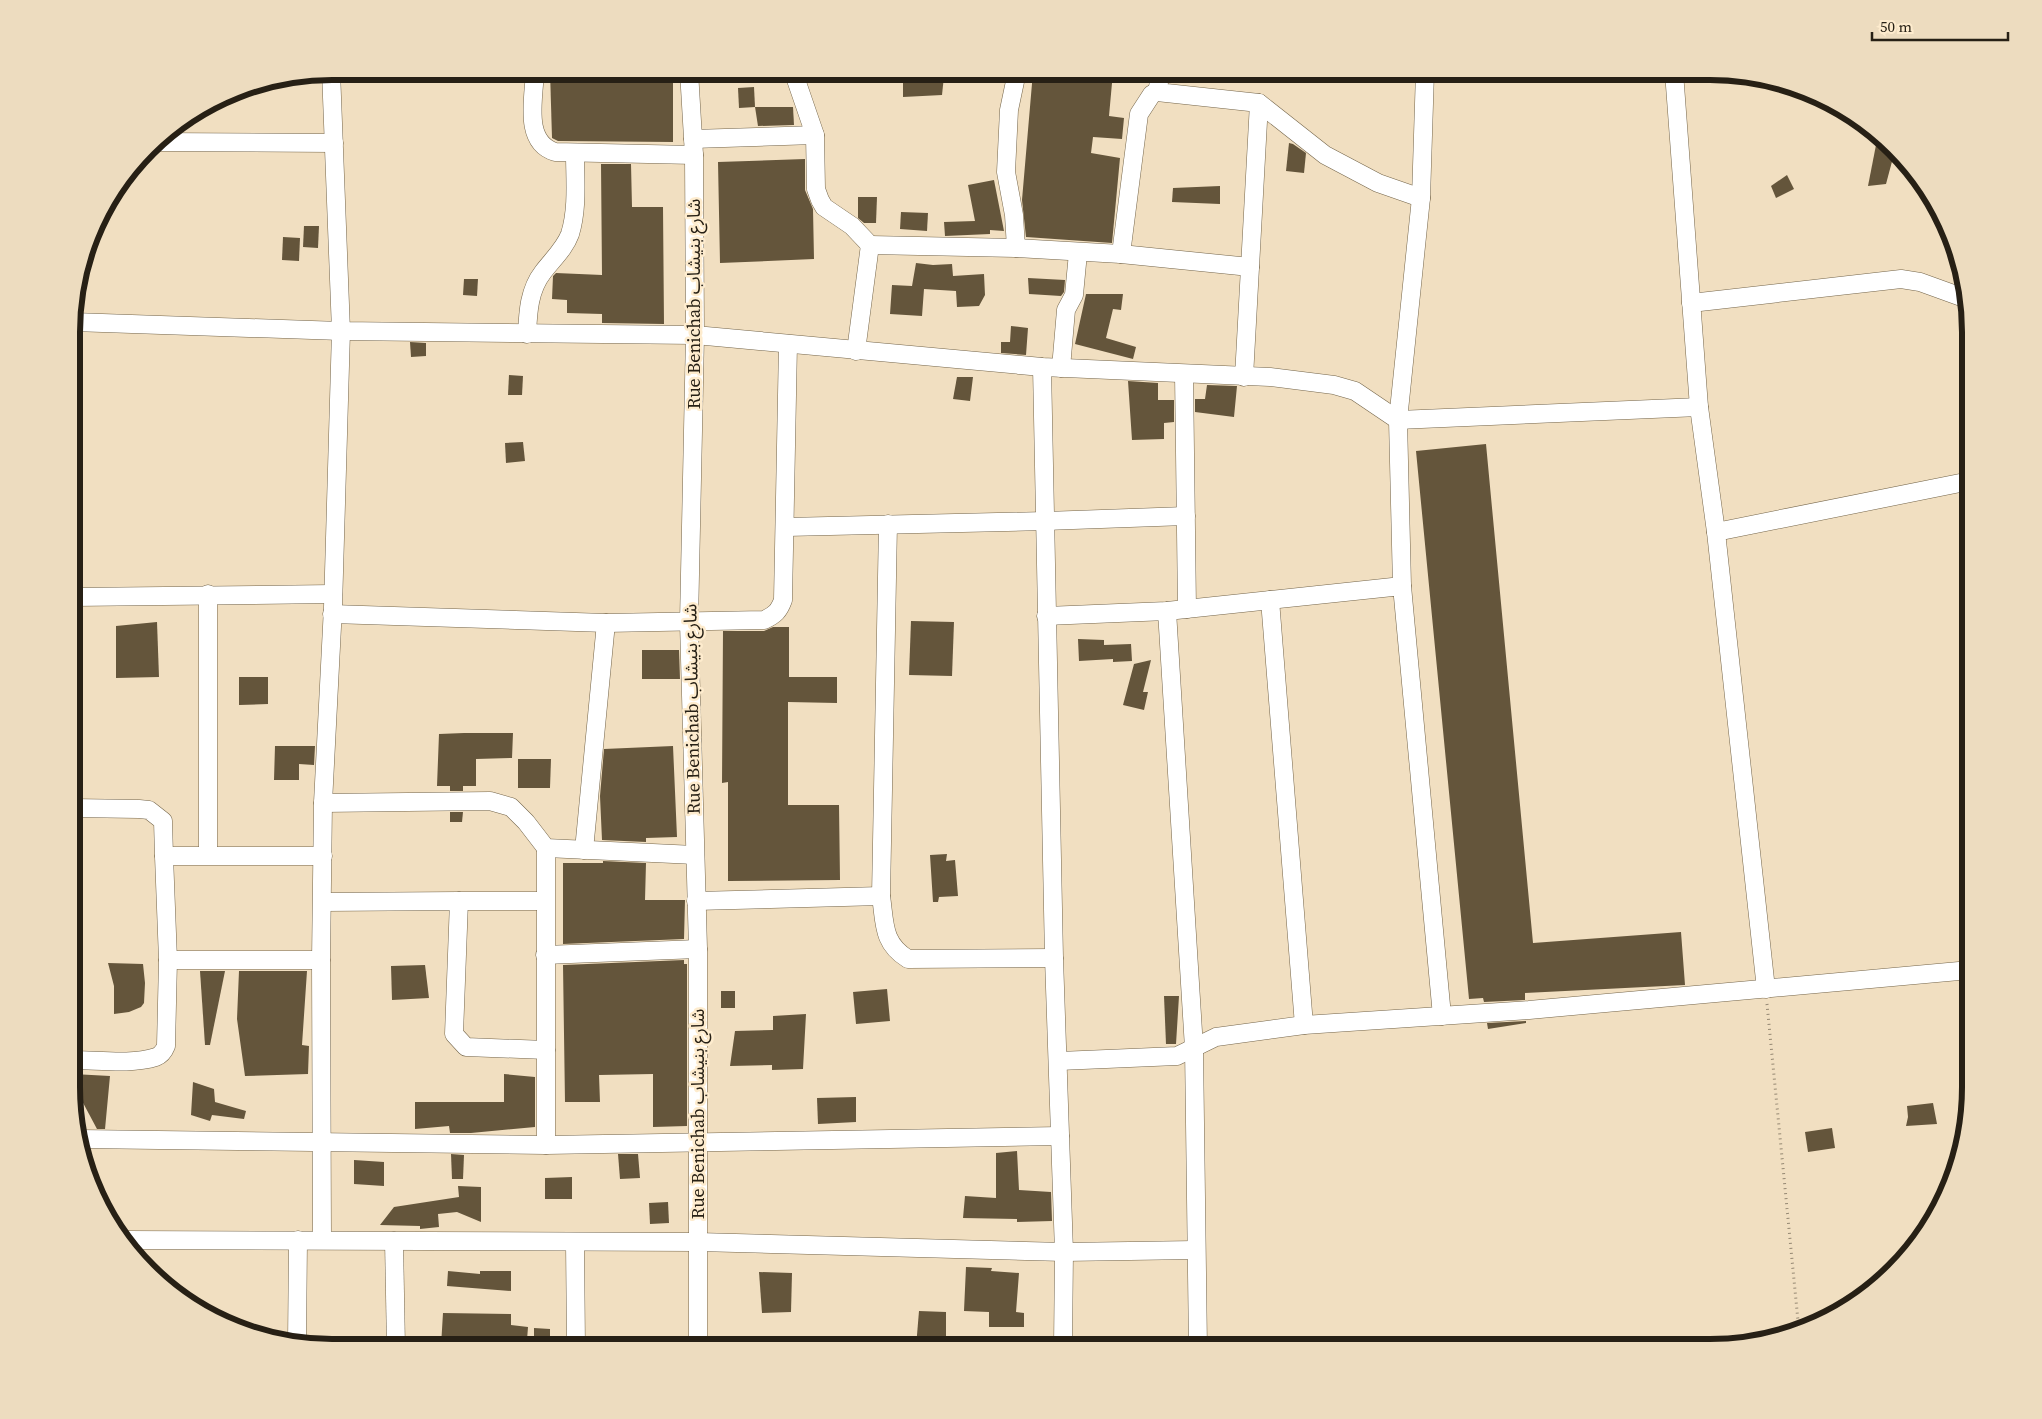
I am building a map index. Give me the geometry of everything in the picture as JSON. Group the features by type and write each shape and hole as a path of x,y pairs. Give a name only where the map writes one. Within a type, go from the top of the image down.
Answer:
{"street":[{"path":"322,1240 321,960 323,803 333,594 341,331 331,80"},
{"path":"535,80 533,130 537,140 548,150 575,153 693,147 815,135"},
{"name":"Rue Benichab شارع بنيشاب","path":"690,80 695,336 689,622 698,949 698,1339"},
{"path":"796,80 815,135 816,189 820,200 824,207 852,226 870,246 1016,248 1122,254 1250,267"},
{"path":"1015,80 1009,110 1006,172 1014,215 1016,248"},
{"path":"1157,92 1159,80"},
{"path":"1425,80 1421,198 1398,420 1402,586 1442,1016"},
{"path":"1675,80 1699,407 1716,532 1766,989"},
{"path":"1122,254 1139,114 1152,94 1157,92 1259,102 1325,155 1378,183 1421,198"},
{"path":"1244,377 1259,102"},
{"path":"166,142 334,143"},
{"path":"527,334 528,308 535,286 565,245 570,234 574,209 575,153"},
{"path":"856,351 870,246"},
{"path":"1061,368 1066,310 1074,295 1078,253"},
{"path":"1691,303 1901,279 1920,282 1959,295"},
{"path":"81,322 341,331 695,336 1042,367 1277,378 1334,385 1355,391 1398,420 1699,407"},
{"path":"332,614 606,623 764,620 779,610 783,600 786,527 788,344"},
{"path":"1042,367 1054,958 1064,1252 1063,1339"},
{"path":"1184,374 1187,609"},
{"path":"1716,532 1962,483"},
{"path":"786,527 1044,522 1186,516"},
{"path":"888,524 882,896 888,940 894,949 908,958 1054,958"},
{"path":"1046,616 1167,611 1402,586"},
{"path":"80,598 208,594 333,594"},
{"path":"208,594 208,855"},
{"path":"1270,600 1304,1025"},
{"path":"1167,611 1194,1048 1195,1250 1198,1339"},
{"path":"584,850 606,623"},
{"path":"323,803 490,801 511,807 526,822 546,848 546,1145"},
{"path":"80,808 149,810 163,821 168,960 166,1046 162,1053 157,1057 140,1060 80,1060"},
{"path":"546,848 695,855"},
{"path":"164,856 323,856"},
{"path":"696,901 882,896"},
{"path":"323,902 545,900"},
{"path":"459,901 454,1034 456,1038 466,1047 546,1050"},
{"path":"545,954 698,949"},
{"path":"168,960 321,960"},
{"path":"1059,1061 1177,1056 1216,1038 1304,1025 1442,1016 1962,971"},
{"path":"86,1139 546,1145 1060,1136"},
{"path":"132,1240 698,1242 1064,1252 1195,1250"},
{"path":"297,1337 298,1240"},
{"path":"394,1241 396,1339"},
{"path":"575,1242 576,1339"}],"path":[{"path":"1766,989 1798,1323"}],"building":[{"path":"550,80 673,80 673,142 558,141 552,138"},
{"path":"903,80 944,80 942,95 903,97"},
{"path":"1032,80 1112,80 1109,116 1124,118 1122,139 1093,137 1091,153 1120,158 1112,243 1026,237 1022,200"},
{"path":"754,87 755,107 739,108 738,88"},
{"path":"755,107 793,107 794,125 758,126"},
{"path":"1289,143 1306,153 1304,173 1286,171"},
{"path":"1876,145 1879,145 1893,159 1886,184 1868,186"},
{"path":"805,159 805,190 813,209 814,259 720,263 718,162"},
{"path":"601,164 631,164 632,207 663,207 664,324 602,323 602,314 567,313 567,300 552,299 553,276 556,273 602,275"},
{"path":"1787,175 1794,189 1776,198 1771,186"},
{"path":"994,180 1004,231 990,230 990,234 945,236 944,222 975,221 968,185"},
{"path":"1220,186 1220,204 1172,202 1173,188"},
{"path":"858,197 877,197 876,223 864,223 858,218"},
{"path":"901,212 928,213 927,231 900,229"},
{"path":"304,226 319,226 318,248 303,247"},
{"path":"283,237 300,238 299,261 282,260"},
{"path":"916,263 933,265 952,264 953,276 984,274 985,295 979,306 957,307 956,291 924,289 922,316 890,314 892,285 912,286"},
{"path":"1028,278 1065,280 1064,292 1061,296 1029,294"},
{"path":"464,279 478,279 477,296 463,295"},
{"path":"1086,294 1123,294 1121,310 1113,309 1106,338 1136,347 1133,359 1075,344"},
{"path":"1011,326 1028,328 1026,355 1001,353 1001,342 1010,342"},
{"path":"410,342 426,343 426,356 411,357"},
{"path":"509,375 523,376 522,395 508,395"},
{"path":"957,377 973,377 970,401 953,399"},
{"path":"1128,381 1158,383 1158,400 1174,400 1174,422 1164,423 1164,439 1132,440"},
{"path":"1207,385 1237,386 1234,417 1195,412 1195,399 1205,399"},
{"path":"523,442 525,461 506,463 505,443"},
{"path":"1486,444 1533,943 1681,932 1685,985 1525,993 1525,1000 1484,1002 1483,998 1469,999 1416,451"},
{"path":"911,621 954,622 952,676 909,675"},
{"path":"157,622 159,677 116,678 116,626"},
{"path":"773,627 789,627 789,677 837,677 837,703 788,702 788,805 839,805 840,880 728,881 728,782 722,783 723,631 764,631"},
{"path":"1078,639 1104,640 1104,645 1131,644 1132,661 1113,662 1113,659 1079,661"},
{"path":"642,650 679,650 680,679 642,679"},
{"path":"1151,660 1143,692 1148,692 1144,710 1123,705 1134,664"},
{"path":"239,677 268,677 268,704 239,705"},
{"path":"513,733 512,758 476,759 476,786 463,786 463,791 450,791 450,786 437,786 439,734"},
{"path":"275,746 315,746 314,765 299,764 299,780 274,780"},
{"path":"673,746 677,837 646,838 646,842 602,840 600,796 604,749"},
{"path":"518,759 551,759 550,788 518,788"},
{"path":"450,812 463,812 462,822 450,822"},
{"path":"947,854 946,861 955,860 958,896 939,897 938,902 933,902 930,855"},
{"path":"603,861 646,863 645,900 685,900 684,939 563,944 563,863 603,863"},
{"path":"684,960 684,964 687,964 687,1126 653,1127 653,1074 599,1075 600,1102 565,1102 563,965"},
{"path":"108,963 143,964 145,983 144,1003 141,1007 129,1012 114,1014 114,986"},
{"path":"425,965 429,998 392,1000 391,966"},
{"path":"200,971 225,971 210,1045 205,1045"},
{"path":"239,971 307,971 302,1045 309,1046 308,1074 245,1076 237,1019"},
{"path":"887,989 890,1021 856,1024 853,992"},
{"path":"721,991 735,991 735,1008 721,1008"},
{"path":"1164,996 1179,996 1176,1044 1166,1044"},
{"path":"806,1014 803,1069 772,1070 772,1065 730,1066 735,1031 773,1030 773,1016"},
{"path":"1526,1021 1526,1023 1488,1029 1487,1023"},
{"path":"80,1074 110,1076 105,1129 97,1129 81,1098"},
{"path":"504,1074 535,1077 535,1127 471,1133 450,1133 449,1126 415,1129 415,1102 504,1102"},
{"path":"193,1082 214,1089 215,1102 246,1111 244,1119 212,1115 210,1121 191,1115"},
{"path":"856,1097 856,1122 818,1124 817,1098"},
{"path":"1933,1103 1937,1124 1906,1126 1908,1117 1907,1106"},
{"path":"1832,1128 1835,1148 1808,1152 1805,1132"},
{"path":"1017,1151 1019,1190 1051,1192 1052,1221 1017,1222 1017,1219 963,1218 965,1196 996,1198 996,1153"},
{"path":"451,1154 464,1155 463,1179 452,1179"},
{"path":"618,1154 638,1154 640,1178 620,1179"},
{"path":"354,1160 384,1162 384,1186 354,1184"},
{"path":"572,1177 572,1199 545,1199 545,1178"},
{"path":"458,1186 481,1187 481,1222 457,1212 438,1214 439,1227 420,1229 420,1226 380,1225 394,1207 459,1197"},
{"path":"668,1202 669,1223 650,1224 649,1203"},
{"path":"966,1267 992,1268 991,1271 1019,1273 1016,1312 1024,1313 1024,1327 989,1327 989,1312 964,1311"},
{"path":"448,1271 480,1274 480,1271 511,1271 511,1291 447,1286"},
{"path":"759,1272 792,1273 791,1312 762,1313"},
{"path":"919,1311 946,1312 946,1339 917,1339"},
{"path":"443,1313 511,1314 511,1325 528,1327 527,1339 441,1339"},
{"path":"534,1328 550,1329 550,1339 534,1339"}]}
